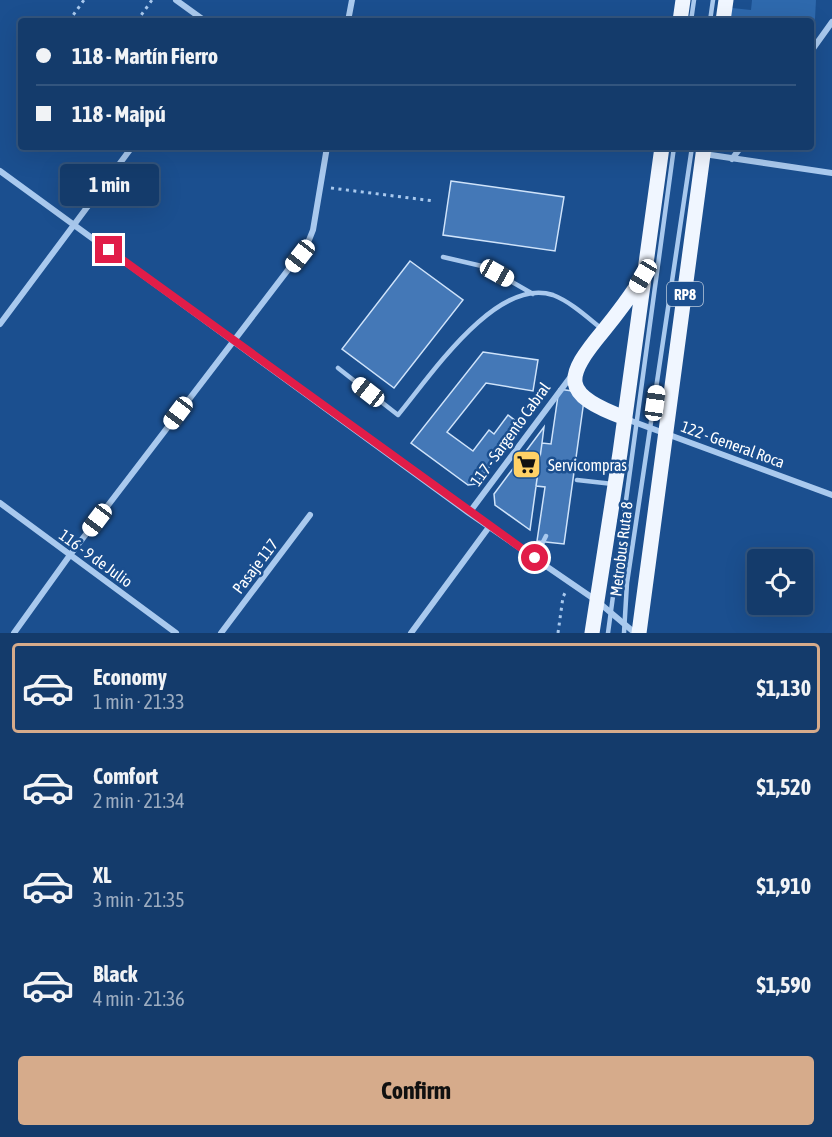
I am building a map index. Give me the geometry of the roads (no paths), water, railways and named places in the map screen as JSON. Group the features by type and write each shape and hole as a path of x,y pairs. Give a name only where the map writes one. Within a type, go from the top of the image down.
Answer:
{"main road":[{"path":"680,18 683,0"},
{"path":"723,18 726,0"},
{"name":"RP8","path":"592,633 615,484 632,421 643,276 662,150"},
{"name":"RP8","path":"637,633 666,434 700,150"},
{"path":"632,421 593,404 582,396 574,372 583,355 643,276"}],"street":[{"path":"176,0 202,18"},
{"path":"349,18 352,0"},
{"path":"814,47 832,22"},
{"path":"0,324 130,150"},
{"path":"14,633 70,555 307,246 326,150"},
{"path":"703,150 732,159 832,173"},
{"path":"732,159 739,150"},
{"path":"0,171 469,513 571,582 637,633"},
{"name":"117 - Sargento Cabral","path":"469,513 574,372"},
{"name":"122 - General Roca","path":"632,421 832,495"},
{"name":"116 - 9 de Julio","path":"0,504 176,633"},
{"name":"Pasaje 117","path":"221,633 310,515"},
{"path":"411,633 489,527"}],"lane":[{"path":"691,18 694,0"},
{"path":"710,18 713,0"},
{"name":"Metrobus Ruta 8","path":"608,633 632,421 674,150"},
{"name":"Metrobus Ruta 8","path":"624,633 630,561 700,150"},
{"path":"443,257 486,267 533,294"},
{"path":"338,369 398,416 477,321 507,302 533,294 551,294 604,330"},
{"path":"577,480 615,484"},
{"path":"535,558 546,536"}],"place":[{"name":"Servicompras","path":"527,465"}]}
